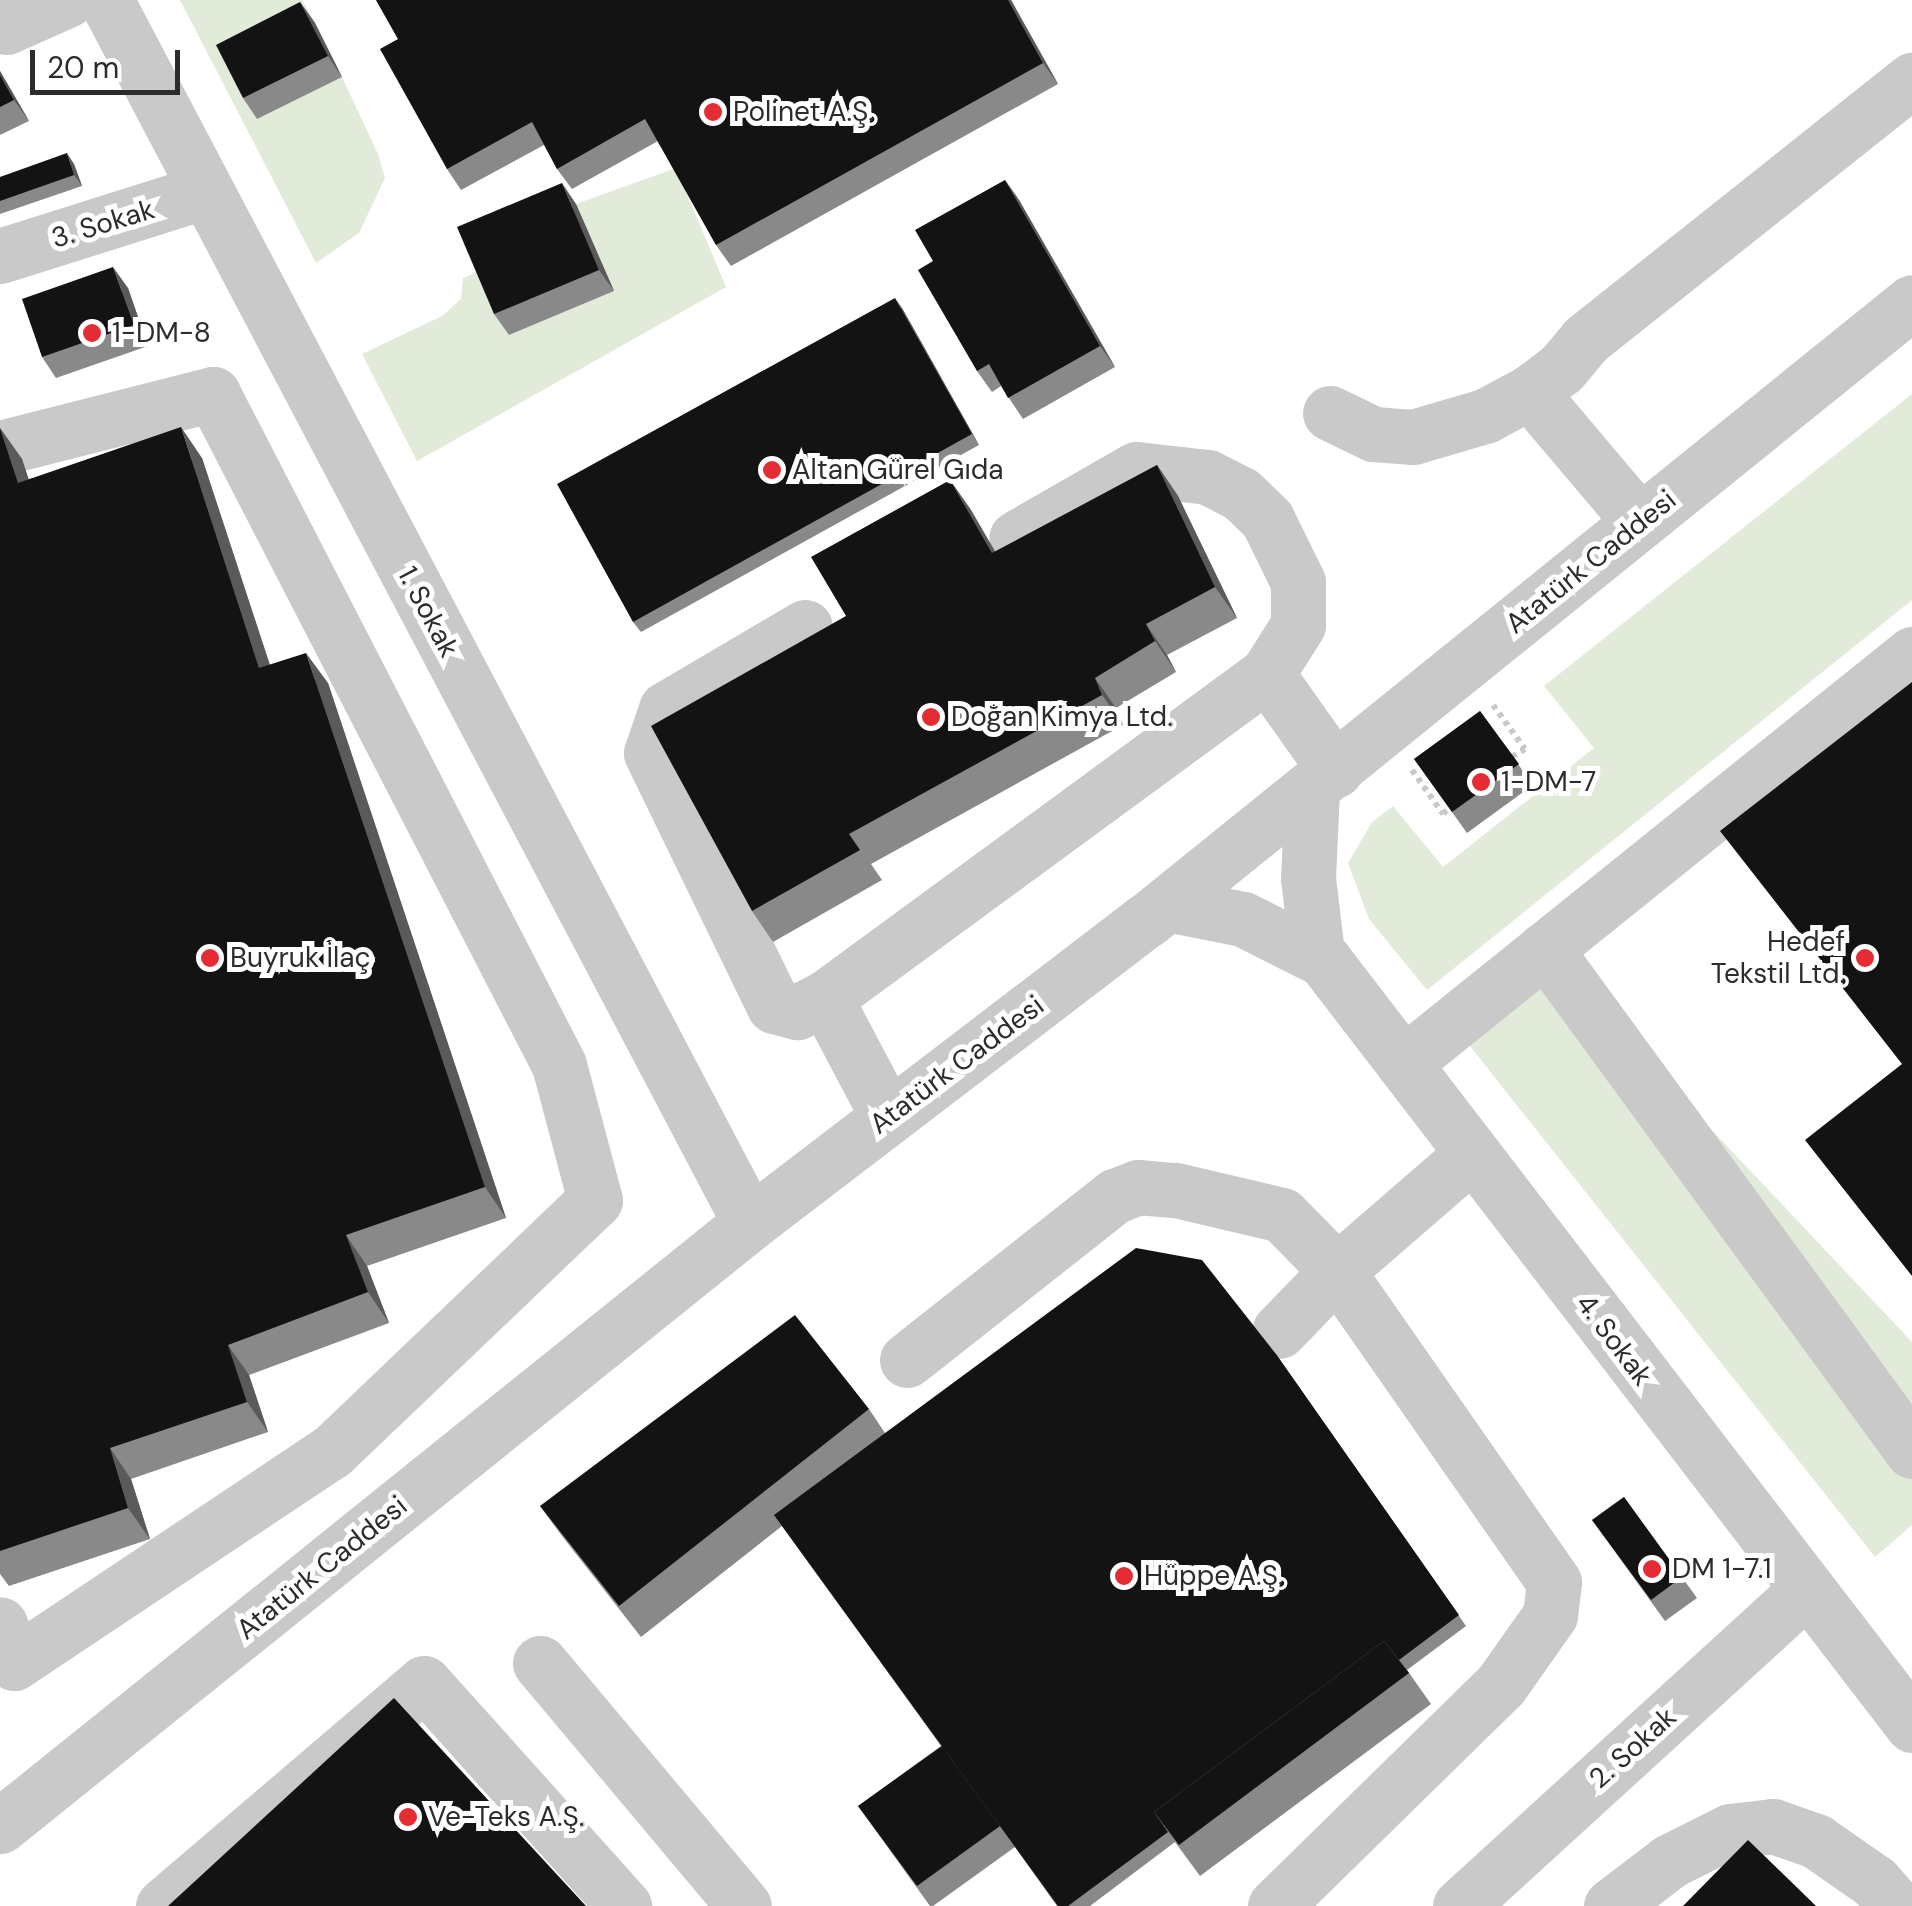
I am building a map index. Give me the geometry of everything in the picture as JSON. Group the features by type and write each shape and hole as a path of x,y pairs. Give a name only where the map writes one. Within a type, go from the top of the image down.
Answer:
{"street":[{"path":"6,28 67,0"},
{"name":"1. Sokak","path":"106,0 750,1223"},
{"path":"1330,412 1373,434 1413,437 1485,416 1530,392 1561,369 1585,340 1912,80"},
{"name":"3. Sokak","path":"0,256 206,191"},
{"name":"Atatürk Caddesi","path":"0,1826 750,1223 1324,779 1912,302"},
{"path":"1530,392 1640,522"},
{"path":"0,448 213,394 560,1065 595,1200 332,1451 14,1663 0,1624"},
{"path":"805,627 666,709 651,753 774,1006 797,1012 825,998 1267,674 1298,624 1298,582 1266,519 1241,494 1208,476 1136,469 1016,538"},
{"path":"1405,1062 1912,654"},
{"path":"1267,674 1324,779 1308,878 1318,953"},
{"path":"1167,904 1218,911 1318,953"},
{"path":"1545,949 1912,1451"},
{"name":"4. Sokak","path":"1318,953 1405,1062 1805,1591 1904,1699"},
{"path":"825,998 888,1117"},
{"path":"1278,1331 1337,1271 1472,1154"},
{"path":"907,1360 1115,1196 1138,1187 1192,1194 1282,1215 1337,1271 1554,1582 1550,1615 1500,1686 1275,1906"},
{"path":"332,1451 389,1514"},
{"name":"2. Sokak","path":"1460,1906 1805,1591"},
{"path":"540,1663 744,1906"},
{"path":"163,1906 424,1683 624,1906"},
{"path":"1611,1906 1670,1861 1730,1831 1773,1826 1816,1841 1875,1882 1896,1906"}],"path":[{"path":"1490,700 1525,748 1513,756"},
{"path":"1423,786 1443,814 1449,808"}],"green space":[{"path":"180,0 302,0 315,23 231,66 342,77 378,154 385,178 359,233 316,263"},
{"path":"676,168 726,287 417,461 362,354 442,316 461,299 463,278 481,270 509,335 613,291 576,204"},
{"path":"1912,394 1912,600 1427,990 1369,919 1348,863 1372,822 1393,806 1443,867 1594,748 1544,686"},
{"path":"1559,968 1912,1342 1912,1525 1875,1557 1466,1041"}],"building":[{"name":"Polinet A.Ş.","path":"376,0 1008,0 1043,63 716,245 645,119 557,169 532,122 447,169 380,49 398,39"},
{"path":"300,2 328,56 243,98 216,45"},
{"path":"0,75 14,100 0,107"},
{"path":"67,153 74,175 0,201 0,177"},
{"path":"1005,180 1100,346 1008,398 989,364 977,371 918,270 933,261 915,230"},
{"path":"562,183 599,270 494,314 457,227"},
{"path":"113,267 134,325 42,357 22,299"},
{"name":"Altan Gürel Gıda","path":"895,298 972,434 633,622 557,484"},
{"name":"Buyruk İlaç","path":"181,427 259,668 306,653 485,1187 346,1235 368,1292 228,1345 247,1402 110,1448 128,1508 0,1551 0,428 18,483"},
{"name":"Doğan Kimya Ltd.","path":"1157,465 1215,587 1146,624 1155,641 1095,678 1102,695 849,834 860,850 752,911 651,726 846,616 811,557 950,480 992,553"},
{"name":"Hedef Tekstil Ltd.","path":"1912,682 1912,1276 1805,1140 1902,1064 1720,831"},
{"name":"1-DM-7","path":"1480,711 1519,764 1452,812 1414,759"},
{"name":"Hüppe A.Ş.","path":"1136,1248 1202,1260 1276,1354 1459,1615 1399,1660 1384,1641 1154,1812 1168,1832 1068,1906 1058,1906 774,1515"},
{"path":"795,1315 869,1409 619,1606 540,1506"},
{"name":"DM 1-7.1","path":"1624,1497 1682,1577 1651,1600 1592,1520"},
{"path":"1384,1641 1409,1673 1179,1845 1154,1812"},
{"name":"Ve-Teks A.Ş.","path":"394,1698 586,1906 168,1906"},
{"path":"942,1746 1000,1826 917,1886 858,1806"},
{"path":"1748,1840 1816,1906 1683,1906"}],"place":[{"name":"Polinet A.Ş.","path":"713,112"},
{"name":"1-DM-8","path":"92,333"},
{"name":"Altan Gürel Gıda","path":"772,470"},
{"name":"Doğan Kimya Ltd.","path":"931,717"},
{"name":"1-DM-7","path":"1481,782"},
{"name":"Buyruk İlaç","path":"210,958"},
{"name":"Hedef Tekstil Ltd.","path":"1865,958"},
{"name":"DM 1-7.1","path":"1652,1569"},
{"name":"Hüppe A.Ş.","path":"1124,1576"},
{"name":"Ve-Teks A.Ş.","path":"408,1817"}]}
